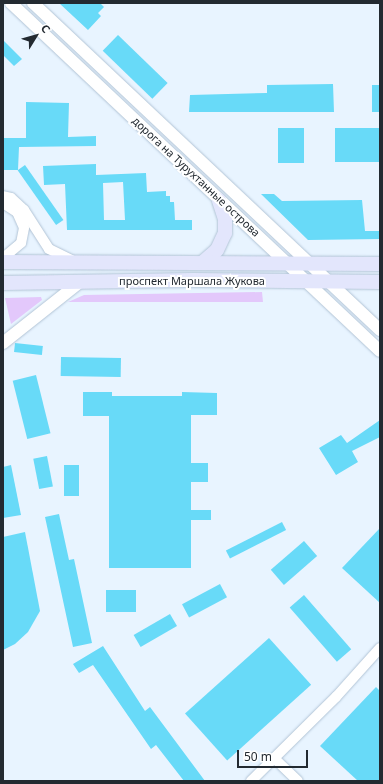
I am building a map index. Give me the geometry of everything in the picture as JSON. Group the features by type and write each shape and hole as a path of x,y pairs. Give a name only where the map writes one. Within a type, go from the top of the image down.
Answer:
{"main road":[{"path":"203,262 217,250 225,233 225,219 219,200"},
{"name":"проспект Маршала Жукова","path":"3,262 380,264"},
{"name":"проспект Маршала Жукова","path":"3,284 192,280 308,283 380,282"}],"street":[{"name":"дорога на Турухтанные острова","path":"11,3 380,351"},
{"name":"дорога на Турухтанные острова","path":"33,3 380,330"},
{"path":"3,196 11,198 21,206 49,249 76,262"},
{"path":"3,203 17,212 24,228 21,243 3,258"},
{"path":"3,343 80,282"},
{"path":"251,781 336,698 380,648"},
{"path":"274,758 298,781"}],"shaded area":[{"path":"262,292 263,302 68,302 84,295"},
{"path":"41,297 42,300 11,324 5,298"}],"building":[{"path":"59,3 100,3 104,7 98,13 101,16 88,30"},
{"path":"118,35 168,83 152,99 103,51"},
{"path":"3,40 22,59 14,66 3,55"},
{"path":"333,84 334,112 189,112 190,95 267,93 267,85"},
{"path":"372,85 380,85 380,112 372,112"},
{"path":"26,102 69,103 68,137 96,136 96,146 19,147 18,170 3,170 3,138 26,138"},
{"path":"278,128 304,128 304,163 278,163"},
{"path":"335,128 380,128 380,162 335,162"},
{"path":"96,164 96,175 146,173 147,192 166,191 166,196 170,196 170,202 174,202 175,220 192,220 192,230 67,230 65,184 44,185 43,166","holes":["123,182 125,220 104,220 103,183"]},
{"path":"25,165 63,220 56,225 18,170"},
{"path":"261,194 274,194 282,201 362,200 365,231 380,231 380,239 308,240"},
{"path":"15,343 43,346 42,355 14,352"},
{"path":"61,357 121,358 121,377 61,376"},
{"path":"36,375 51,433 27,439 13,381"},
{"path":"83,392 112,392 112,396 182,396 182,392 217,393 217,415 191,415 191,463 208,463 208,482 191,482 191,510 211,510 211,520 191,520 191,568 109,568 109,416 83,416"},
{"path":"380,420 380,437 352,451 358,462 336,475 319,448 341,435 347,443"},
{"path":"47,456 53,486 39,489 33,459"},
{"path":"11,465 21,515 3,518 3,467"},
{"path":"64,465 79,465 79,496 64,496"},
{"path":"59,514 69,560 74,559 92,643 73,647 45,517"},
{"path":"282,522 286,530 230,559 226,551"},
{"path":"380,528 380,603 342,568"},
{"path":"25,532 40,611 28,632 15,644 3,650 3,537"},
{"path":"304,541 317,556 284,585 271,570"},
{"path":"220,584 227,597 189,617 182,604"},
{"path":"106,590 136,590 136,612 106,612"},
{"path":"304,595 351,649 337,662 290,607"},
{"path":"170,614 177,626 141,647 134,635"},
{"path":"269,638 311,685 227,760 185,714"},
{"path":"103,646 145,711 150,707 205,781 184,781 156,745 151,749 93,665 79,673 73,664"},
{"path":"376,687 380,691 380,781 358,781 320,746"}]}
